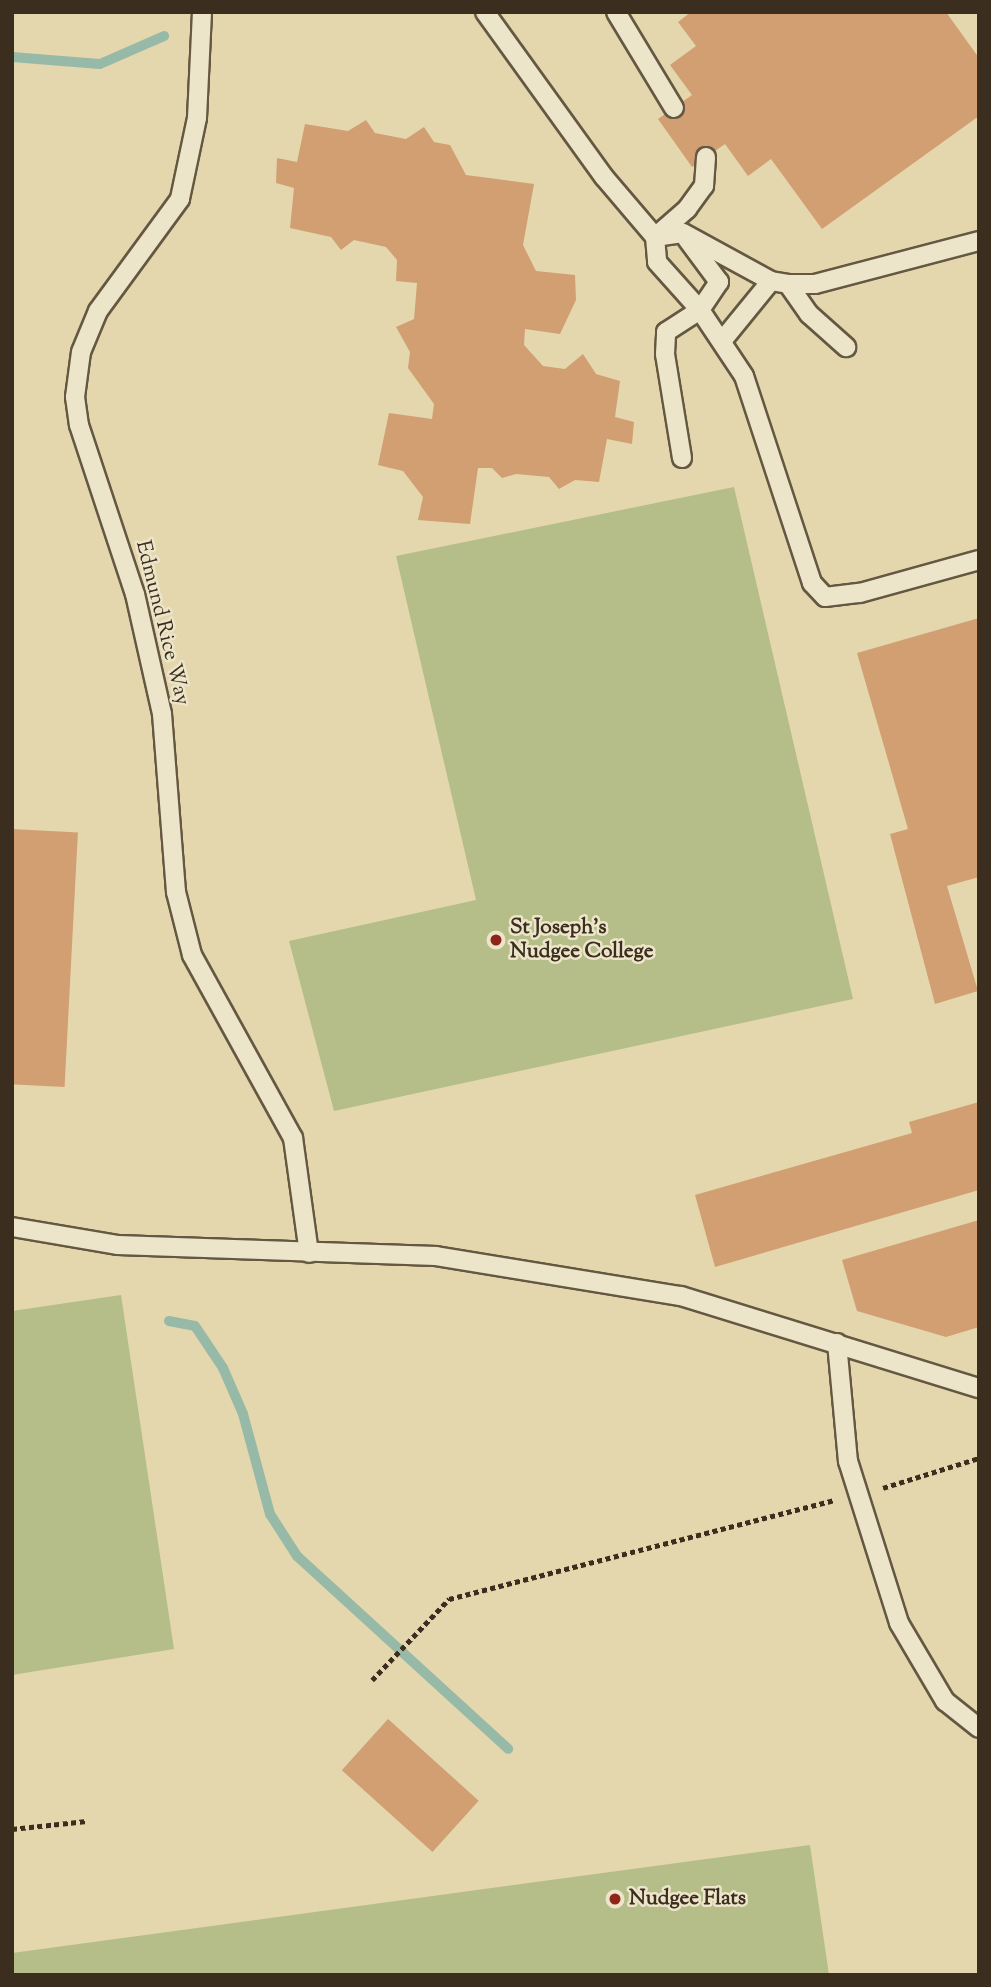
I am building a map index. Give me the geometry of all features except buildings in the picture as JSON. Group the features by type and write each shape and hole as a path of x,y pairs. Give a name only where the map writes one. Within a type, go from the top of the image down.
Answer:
{"lane":[{"name":"Edmund Rice Way","path":"202,12 197,118 180,199 98,311 81,352 75,397 79,425 135,594 162,714 176,892 192,955 293,1138 309,1253"},
{"path":"616,12 674,108"},
{"path":"494,15 604,177 655,237 657,262 700,310 744,376 812,583 825,597 860,593 979,560"},
{"path":"655,237 704,186 706,157"},
{"path":"655,237 683,233 780,283 809,314 846,346"},
{"path":"682,457 664,354 666,332 700,310 719,282 683,233"},
{"path":"722,341 780,283 815,284 979,242"},
{"path":"12,1227 118,1245 436,1256 681,1296 979,1388"},
{"path":"837,1343 848,1461 899,1623 945,1701 979,1728"}],"path":[{"path":"372,1680 417,1628 449,1599 923,1479 979,1458"},
{"path":"12,1829 87,1821"}],"green space":[{"path":"734,487 853,999 334,1111 289,941 476,900 396,556"},
{"path":"121,1295 174,1649 12,1675 12,1311"},
{"name":"Nudgee Flats","path":"810,1845 829,1975 12,1975 12,1953"}],"waterway":[{"path":"12,57 100,64 164,36"},
{"path":"169,1321 195,1326 223,1368 243,1414 270,1514 297,1556 508,1749"}],"place":[{"name":"St Joseph's Nudgee College","path":"496,940"},
{"name":"Nudgee Flats","path":"615,1899"}]}
